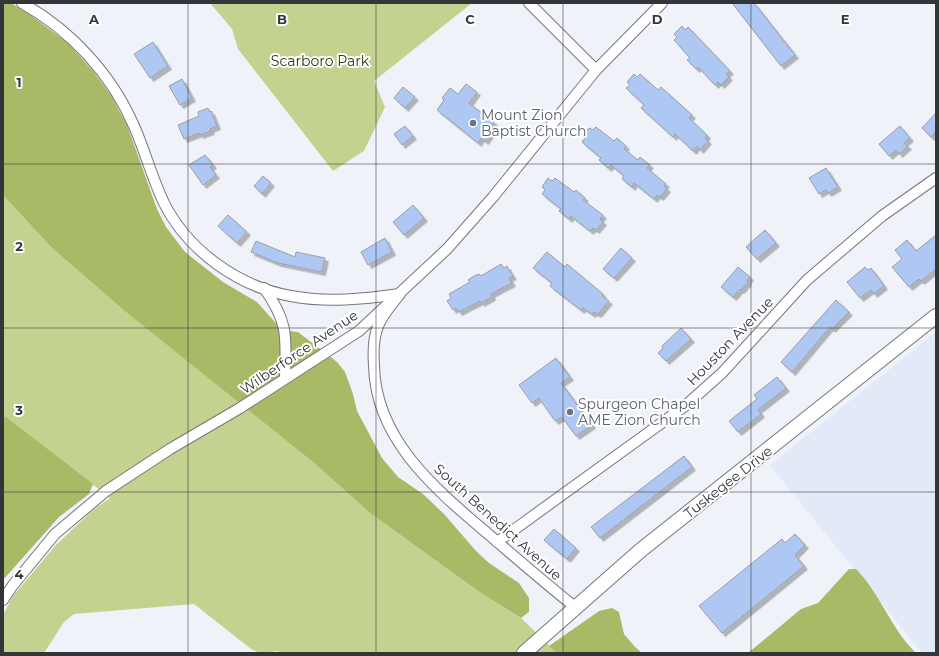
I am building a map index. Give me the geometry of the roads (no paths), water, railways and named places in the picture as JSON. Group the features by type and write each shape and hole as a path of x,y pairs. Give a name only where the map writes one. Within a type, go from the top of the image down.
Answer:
{"street":[{"path":"22,3 47,20 78,46 106,76 120,99 134,128 164,203 182,230 198,248 216,264 264,288 291,296 318,300 362,299 400,294"},
{"path":"529,3 596,70"},
{"name":"Wilberforce Avenue","path":"3,600 12,585 55,534 106,491 170,449 240,408 284,378 359,331 400,294 447,249 494,198 596,70 662,3"},
{"name":"Houston Avenue","path":"497,542 685,406 722,373 813,275 882,216 936,178"},
{"path":"264,288 283,320 286,341 284,378"},
{"name":"South Benedict Avenue","path":"400,294 384,316 375,340 374,376 378,397 398,444 428,480 497,542 575,607"},
{"name":"Tuskegee Drive","path":"524,653 641,550 936,316"}],"place":[{"name":"Mount Zion Baptist Church","path":"473,123"},
{"name":"Spurgeon Chapel AME Zion Church","path":"570,412"}],"park label":[{"name":"Scarboro Park","path":"320,61"}]}
